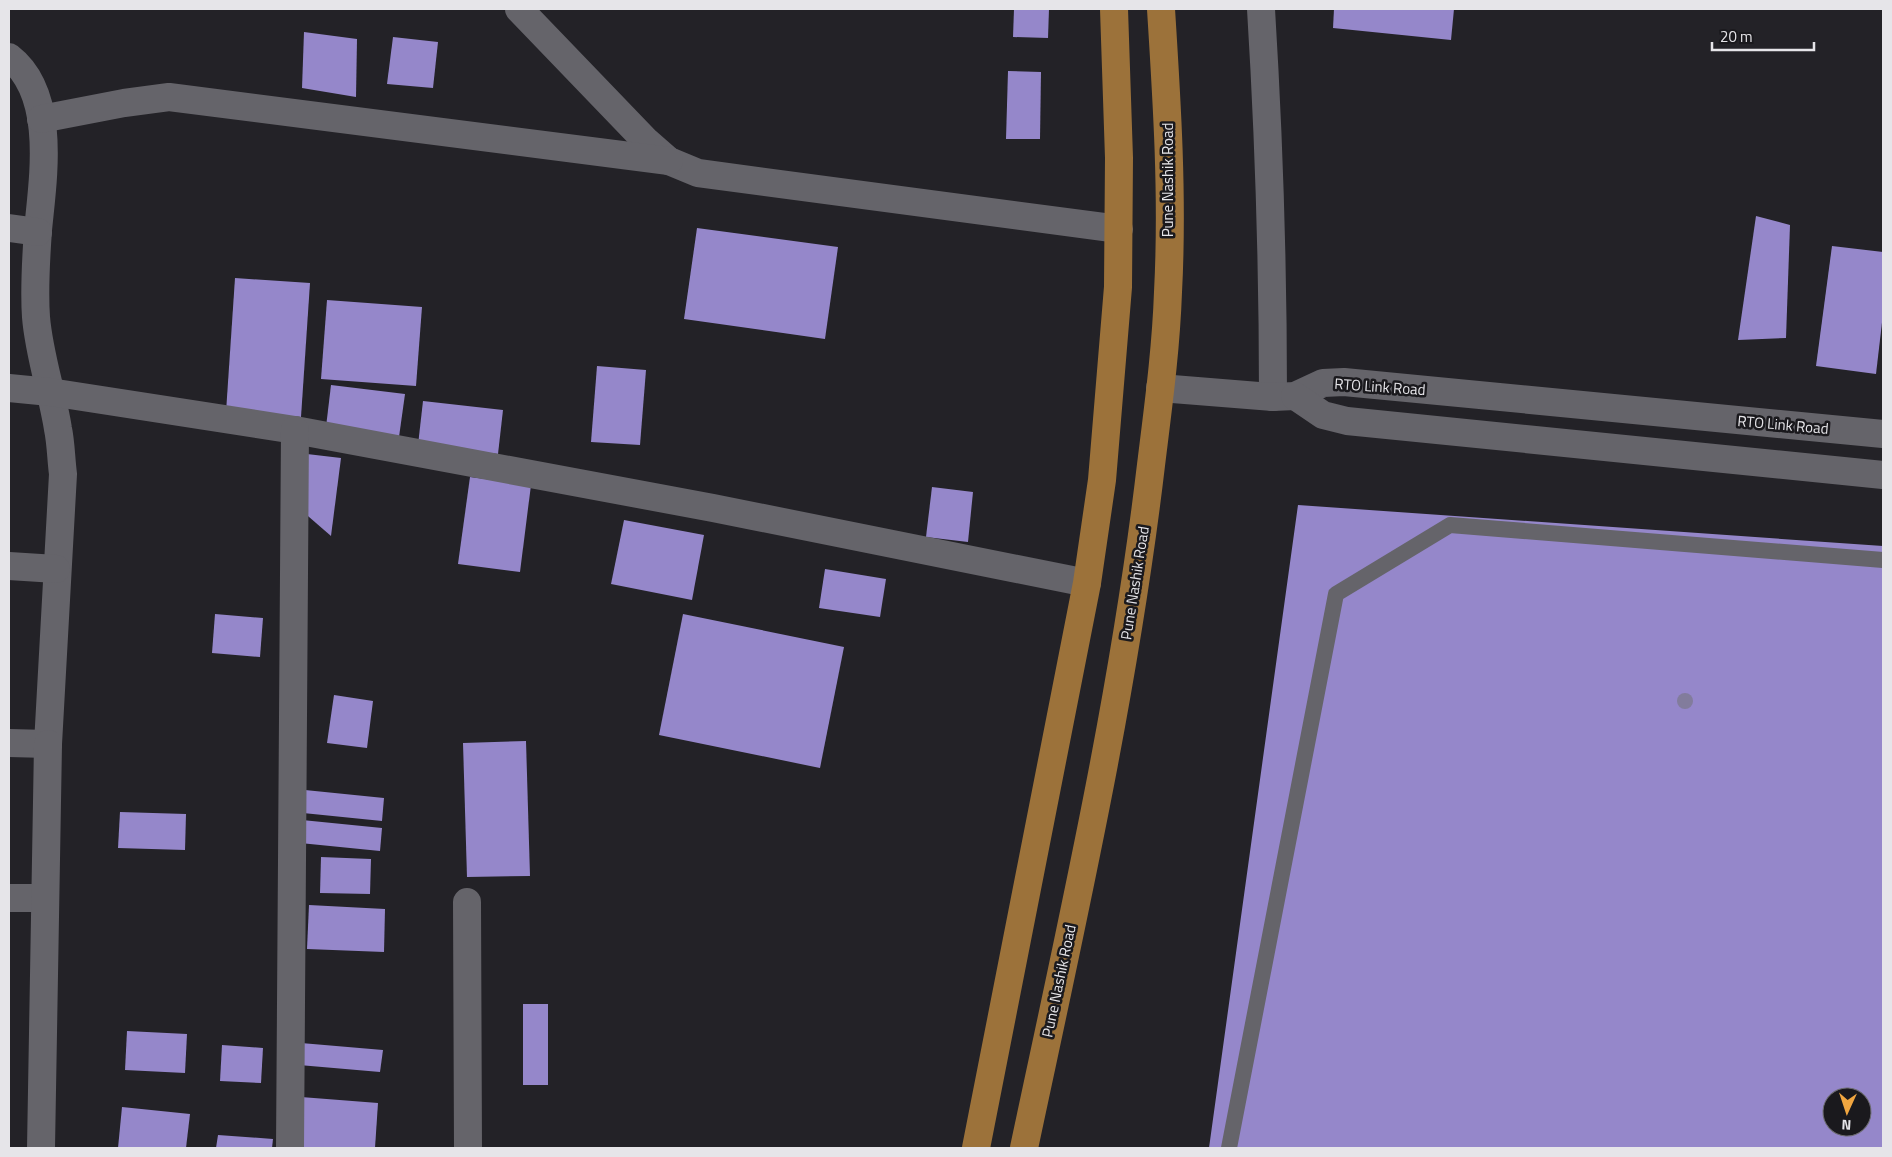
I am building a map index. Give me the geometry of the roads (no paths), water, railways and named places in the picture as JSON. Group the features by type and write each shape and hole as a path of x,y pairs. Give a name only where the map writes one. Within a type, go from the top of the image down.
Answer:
{"highway":[{"path":"976,1148 1087,583 1102,480 1111,396 1118,287 1119,229 1114,9"},
{"name":"Pune Nashik Road","path":"1024,1148 1117,695 1141,553 1160,388 1168,292 1168,122 1161,9"}],"street":[{"path":"519,9 645,140 669,161"},
{"path":"1261,9 1269,145 1273,304 1284,396"},
{"path":"9,58 32,86 41,119 45,161 38,232 36,316 42,360 58,430 63,474 56,570 48,744 40,1148"},
{"path":"41,119 124,103 169,97 669,161 698,173 1119,229"},
{"path":"9,228 38,232"},
{"name":"RTO Link Road","path":"1284,396 1323,384 1344,382 1883,434"},
{"path":"9,388 50,392 295,430 713,508 1087,583"},
{"path":"1160,388 1284,396 1323,415 1347,421 1883,474"},
{"path":"290,1148 295,430"},
{"path":"9,566 56,570"},
{"path":"9,743 48,744"},
{"path":"9,898 45,898"},
{"path":"467,902 468,1148"}],"lane":[{"path":"1229,1148 1336,594 1450,524 1883,560"}]}
